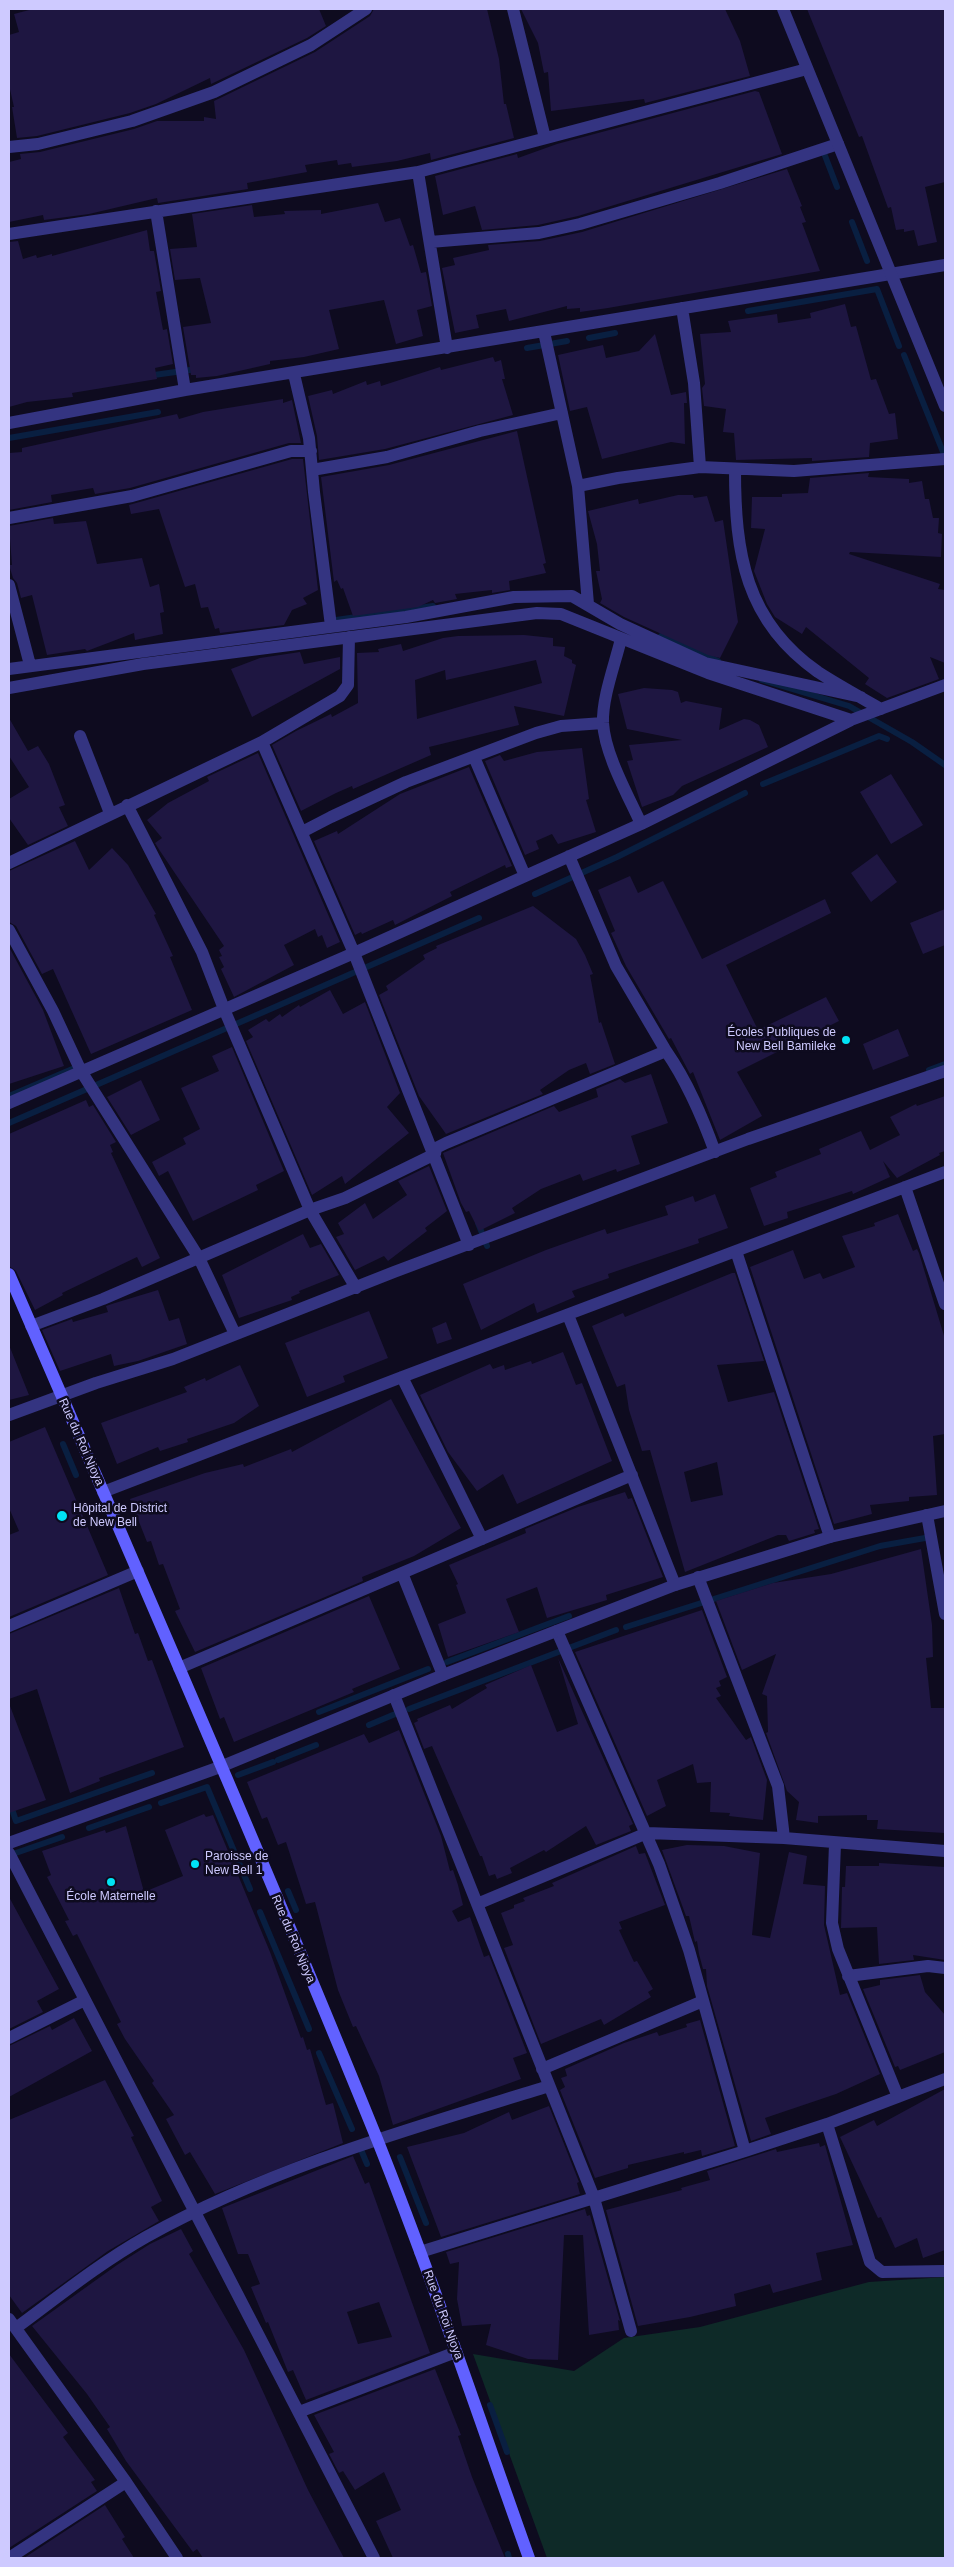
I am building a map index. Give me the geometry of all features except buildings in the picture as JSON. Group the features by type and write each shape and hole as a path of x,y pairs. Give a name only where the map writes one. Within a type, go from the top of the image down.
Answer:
{"main road":[{"name":"Rue du Roi Njoya","path":"9,1274 138,1571 377,2140 420,2252 529,2558"}],"street":[{"path":"9,147 38,144 168,110 266,69 311,45 349,13 366,9"},
{"path":"513,9 544,138"},
{"path":"783,9 945,406"},
{"path":"9,234 418,172 807,69"},
{"path":"430,242 539,233 580,224 729,180 838,144"},
{"path":"418,172 447,348"},
{"path":"156,212 185,390"},
{"path":"9,423 185,390 294,374 945,265"},
{"path":"682,308 694,383 700,467"},
{"path":"544,332 578,486 588,604"},
{"path":"294,374 311,451 331,626"},
{"path":"312,470 387,457 480,431 562,413"},
{"path":"9,518 132,496 291,451 311,451"},
{"path":"578,486 618,478 700,467 735,470 794,471 945,459"},
{"path":"735,470 735,507 742,560 749,588 758,607 795,654 818,672 881,709"},
{"path":"9,585 30,665"},
{"path":"9,669 406,617 534,595 572,596 620,624 705,664 861,697"},
{"path":"9,688 143,664 537,613 561,614 708,673 851,720"},
{"path":"9,863 110,813 262,742 340,696 348,685 349,637"},
{"path":"620,639 605,704 603,723 614,763 641,824"},
{"path":"9,1103 354,953 641,824 851,720 945,685"},
{"path":"302,832 406,782 474,757 561,726 603,723"},
{"path":"80,736 110,813"},
{"path":"262,742 354,953 435,1154 469,1245"},
{"path":"474,757 525,876"},
{"path":"127,805 202,952 224,1009 310,1210 356,1288"},
{"path":"569,856 616,966 666,1051 678,1067 694,1097 715,1152"},
{"path":"9,930 53,1011 81,1071 198,1258 235,1334"},
{"path":"435,1154 436,1148 446,1143 666,1051"},
{"path":"9,1415 96,1383 173,1359 715,1152 945,1071"},
{"path":"31,1326 103,1299 310,1210 345,1198 435,1154"},
{"path":"103,1492 945,1172"},
{"path":"905,1187 945,1304"},
{"path":"736,1251 830,1537"},
{"path":"568,1315 675,1585"},
{"path":"402,1377 482,1539"},
{"path":"179,1668 632,1475"},
{"path":"9,1843 220,1767 443,1675 675,1585 830,1537 945,1512"},
{"path":"927,1515 945,1614"},
{"path":"9,1626 138,1571"},
{"path":"402,1573 443,1675"},
{"path":"698,1578 778,1786 784,1838"},
{"path":"557,1631 647,1833 675,1908 745,2151"},
{"path":"394,1695 594,2198 631,2331"},
{"path":"477,1904 647,1833 784,1838 835,1844 945,1851"},
{"path":"835,1844 832,1923 838,1949 898,2097"},
{"path":"9,1853 374,2558"},
{"path":"848,1976 928,1966 945,1968"},
{"path":"9,2038 85,2000"},
{"path":"542,2069 703,2001"},
{"path":"420,2252 827,2124 945,2079"},
{"path":"177,2558 126,2482 12,2323 125,2250 195,2212 377,2140 549,2086"},
{"path":"827,2124 870,2262 874,2268 882,2272 945,2271"},
{"path":"299,2412 456,2352"},
{"path":"9,2558 126,2482"}],"green space":[{"path":"945,2277 945,2558 547,2558 473,2354 574,2371 624,2338 700,2327 869,2282"}],"waterway":[{"path":"822,148 837,187"},
{"path":"852,222 867,261"},
{"path":"748,311 877,289 899,346"},
{"path":"589,338 615,333"},
{"path":"527,348 567,341"},
{"path":"904,355 945,457"},
{"path":"154,375 197,369"},
{"path":"9,438 158,412"},
{"path":"329,621 433,606"},
{"path":"661,636 718,661"},
{"path":"762,680 849,706 912,742 945,765"},
{"path":"763,784 879,736 887,739"},
{"path":"535,894 617,857 745,793"},
{"path":"9,1123 479,918"},
{"path":"929,1070 945,1064"},
{"path":"9,1096 77,1067"},
{"path":"478,1223 487,1246"},
{"path":"63,1444 76,1475"},
{"path":"626,1627 880,1546 925,1538"},
{"path":"447,1662 569,1616"},
{"path":"409,1709 616,1630"},
{"path":"319,1712 428,1669"},
{"path":"369,1725 400,1712"},
{"path":"278,1760 316,1745"},
{"path":"238,1775 273,1762"},
{"path":"13,1812 16,1821 152,1773"},
{"path":"161,1803 207,1787 250,1889"},
{"path":"89,1828 149,1807"},
{"path":"10,1855 62,1837"},
{"path":"288,1891 296,1910"},
{"path":"260,1912 309,2029"},
{"path":"319,2053 352,2129"},
{"path":"359,2145 367,2164"},
{"path":"400,2157 426,2223"},
{"path":"490,2405 507,2452"},
{"path":"508,2554 509,2558"}],"place":[{"name":"Écoles Publiques de New Bell Bamileke","path":"846,1040"},
{"name":"Hôpital de District de New Bell","path":"62,1516"},
{"name":"Paroisse de New Bell 1","path":"195,1864"},
{"name":"École Maternelle","path":"111,1882"}]}
